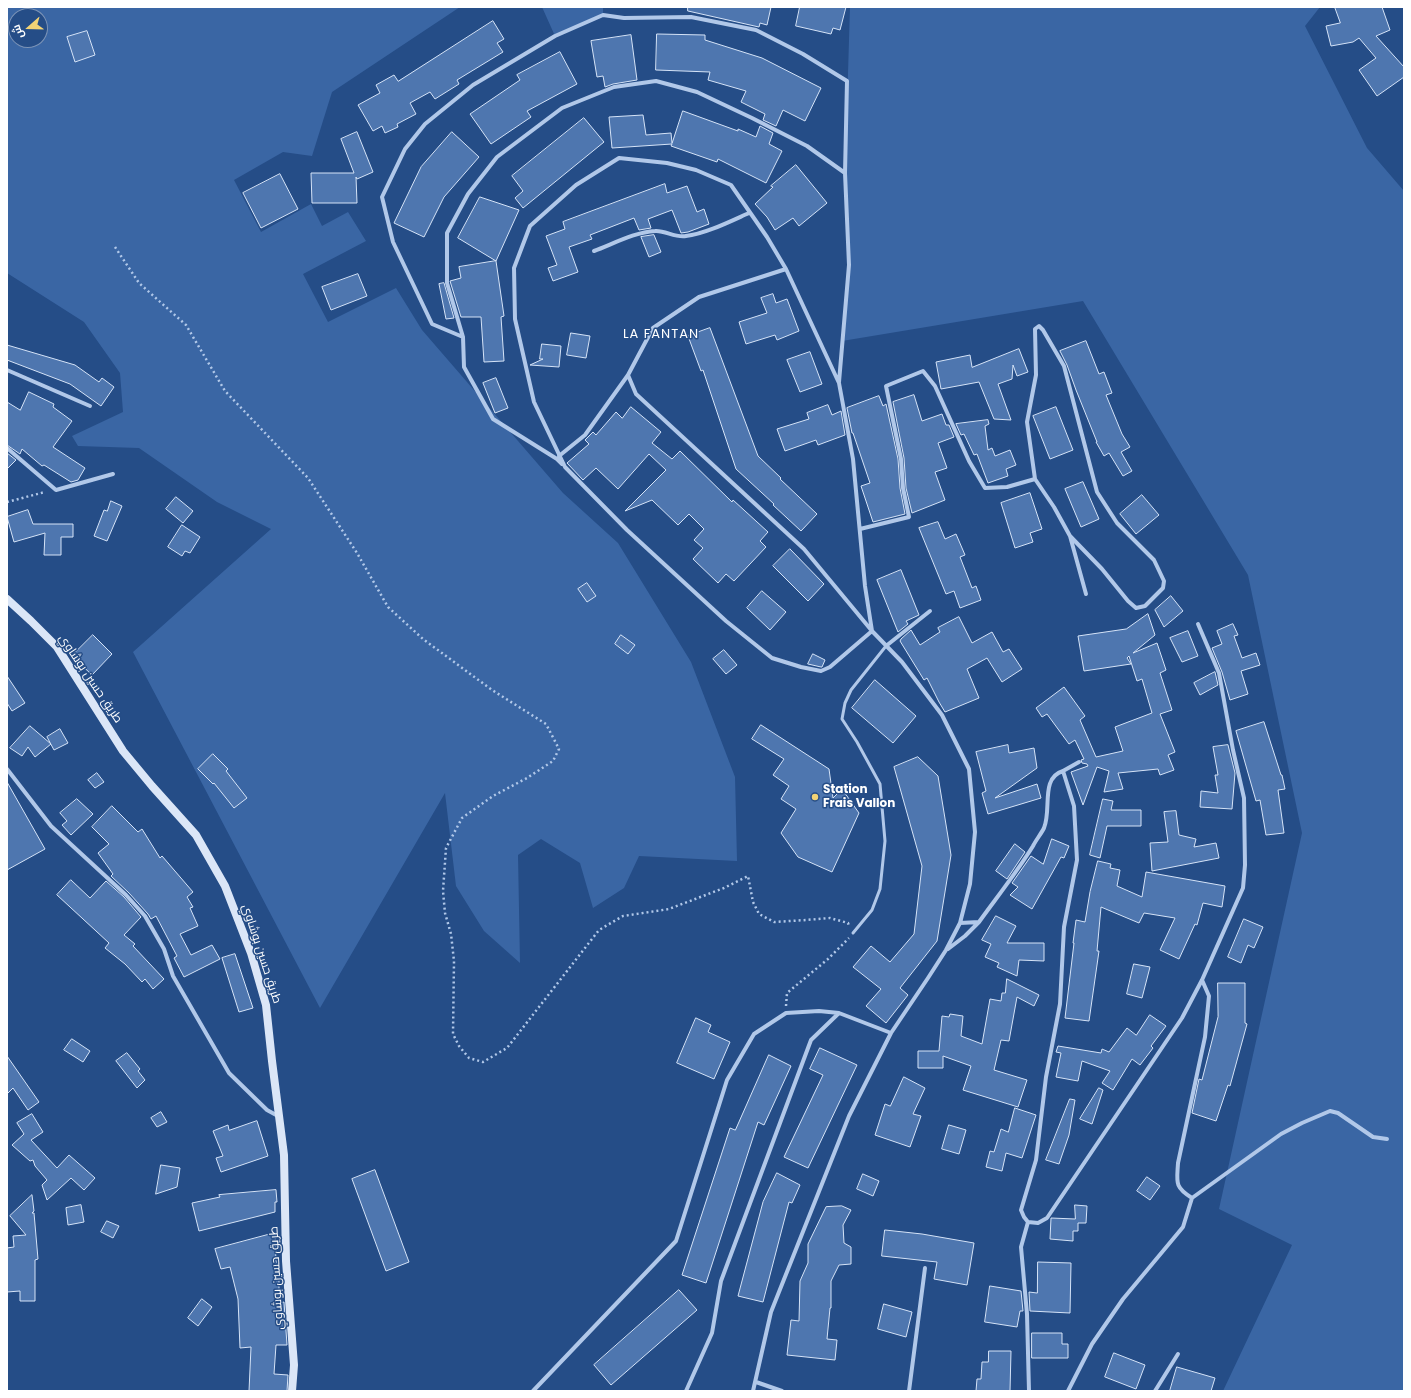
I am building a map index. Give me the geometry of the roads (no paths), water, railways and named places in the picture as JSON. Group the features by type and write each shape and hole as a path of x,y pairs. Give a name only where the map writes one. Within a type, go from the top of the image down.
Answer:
{"street":[{"path":"463,337 432,324 393,242 382,197 405,149 425,124 473,85 555,36 603,15 624,18 691,16 756,30 803,54 847,81 845,173 848,265 838,382"},
{"path":"558,457 494,419 464,367 463,337 447,283 447,233 468,194 496,157 562,108 614,87 656,81 698,92 752,118 808,146 845,173"},
{"path":"619,158 667,163 696,170 731,185 767,237 786,269 838,382 853,459 865,586 872,631 830,667 822,671 801,667 772,658 726,621 627,530 565,467 558,457 534,402 515,319 514,268 530,226 576,185 619,158"},
{"path":"594,251 636,235 657,231 684,237 749,213"},
{"path":"558,457 585,435 628,375 652,328 699,297 786,269"},
{"path":"1070,536 1102,569 1128,601 1136,608 1145,606 1163,588 1164,581 1154,560 1117,523 1097,492 1064,366 1043,330 1039,326 1035,329 1036,375 1027,422 1035,479 1054,507 1070,536 1086,594"},
{"path":"7,370 90,406"},
{"path":"860,529 909,517 903,488 901,460 886,386 923,371 935,386 969,461 986,488 1007,487 1035,479"},
{"path":"628,375 636,394 804,549 872,631 902,662 942,715 969,769 975,832 970,884 960,923 946,950 891,1033 849,1116 771,1312 753,1391"},
{"path":"7,448 56,490 113,474"},
{"name":"طريق حسين بوشاوي","path":"7,599 57,647 123,750 196,836 225,886 250,953 266,1005 284,1155 286,1261 294,1365 292,1391"},
{"path":"886,646 930,611"},
{"path":"1063,771 1074,806 1077,860 1064,928 1060,1004 1046,1077 1036,1160 1021,1210 1028,1222 1038,1223 1047,1218 1182,1018 1202,980 1243,888 1246,865 1244,798 1233,750 1219,673 1198,624"},
{"path":"946,950 965,936 979,922 1026,857 1044,827 1048,812 1049,784 1056,773 1063,771 1079,762"},
{"path":"7,769 51,826 126,894 145,916 164,949 173,976 229,1073 267,1110 280,1117"},
{"path":"960,923 979,922"},
{"path":"1192,1198 1181,1192 1177,1182 1178,1163 1205,1037 1209,996 1202,980"},
{"path":"532,1391 676,1241 727,1080 754,1034 786,1013 819,1011 839,1013 891,1033"},
{"path":"686,1391 712,1333 722,1281 811,1040 839,1013"},
{"path":"1068,1391 1092,1344 1123,1299 1183,1227 1192,1198 1281,1134 1330,1111 1338,1112 1373,1137 1387,1139"},
{"path":"1028,1222 1021,1247 1027,1314 1029,1391"},
{"path":"909,1391 926,1268"},
{"path":"1154,1391 1178,1354"},
{"path":"756,1382 782,1391"}],"lane":[{"path":"853,933 872,910 880,889 885,841 880,784 857,742 842,719 845,703 851,690 886,646"}],"place":[{"name":"Station Frais Vallon","path":"815,797"}],"district":[{"name":"LA FANTAN","path":"661,335"}]}
